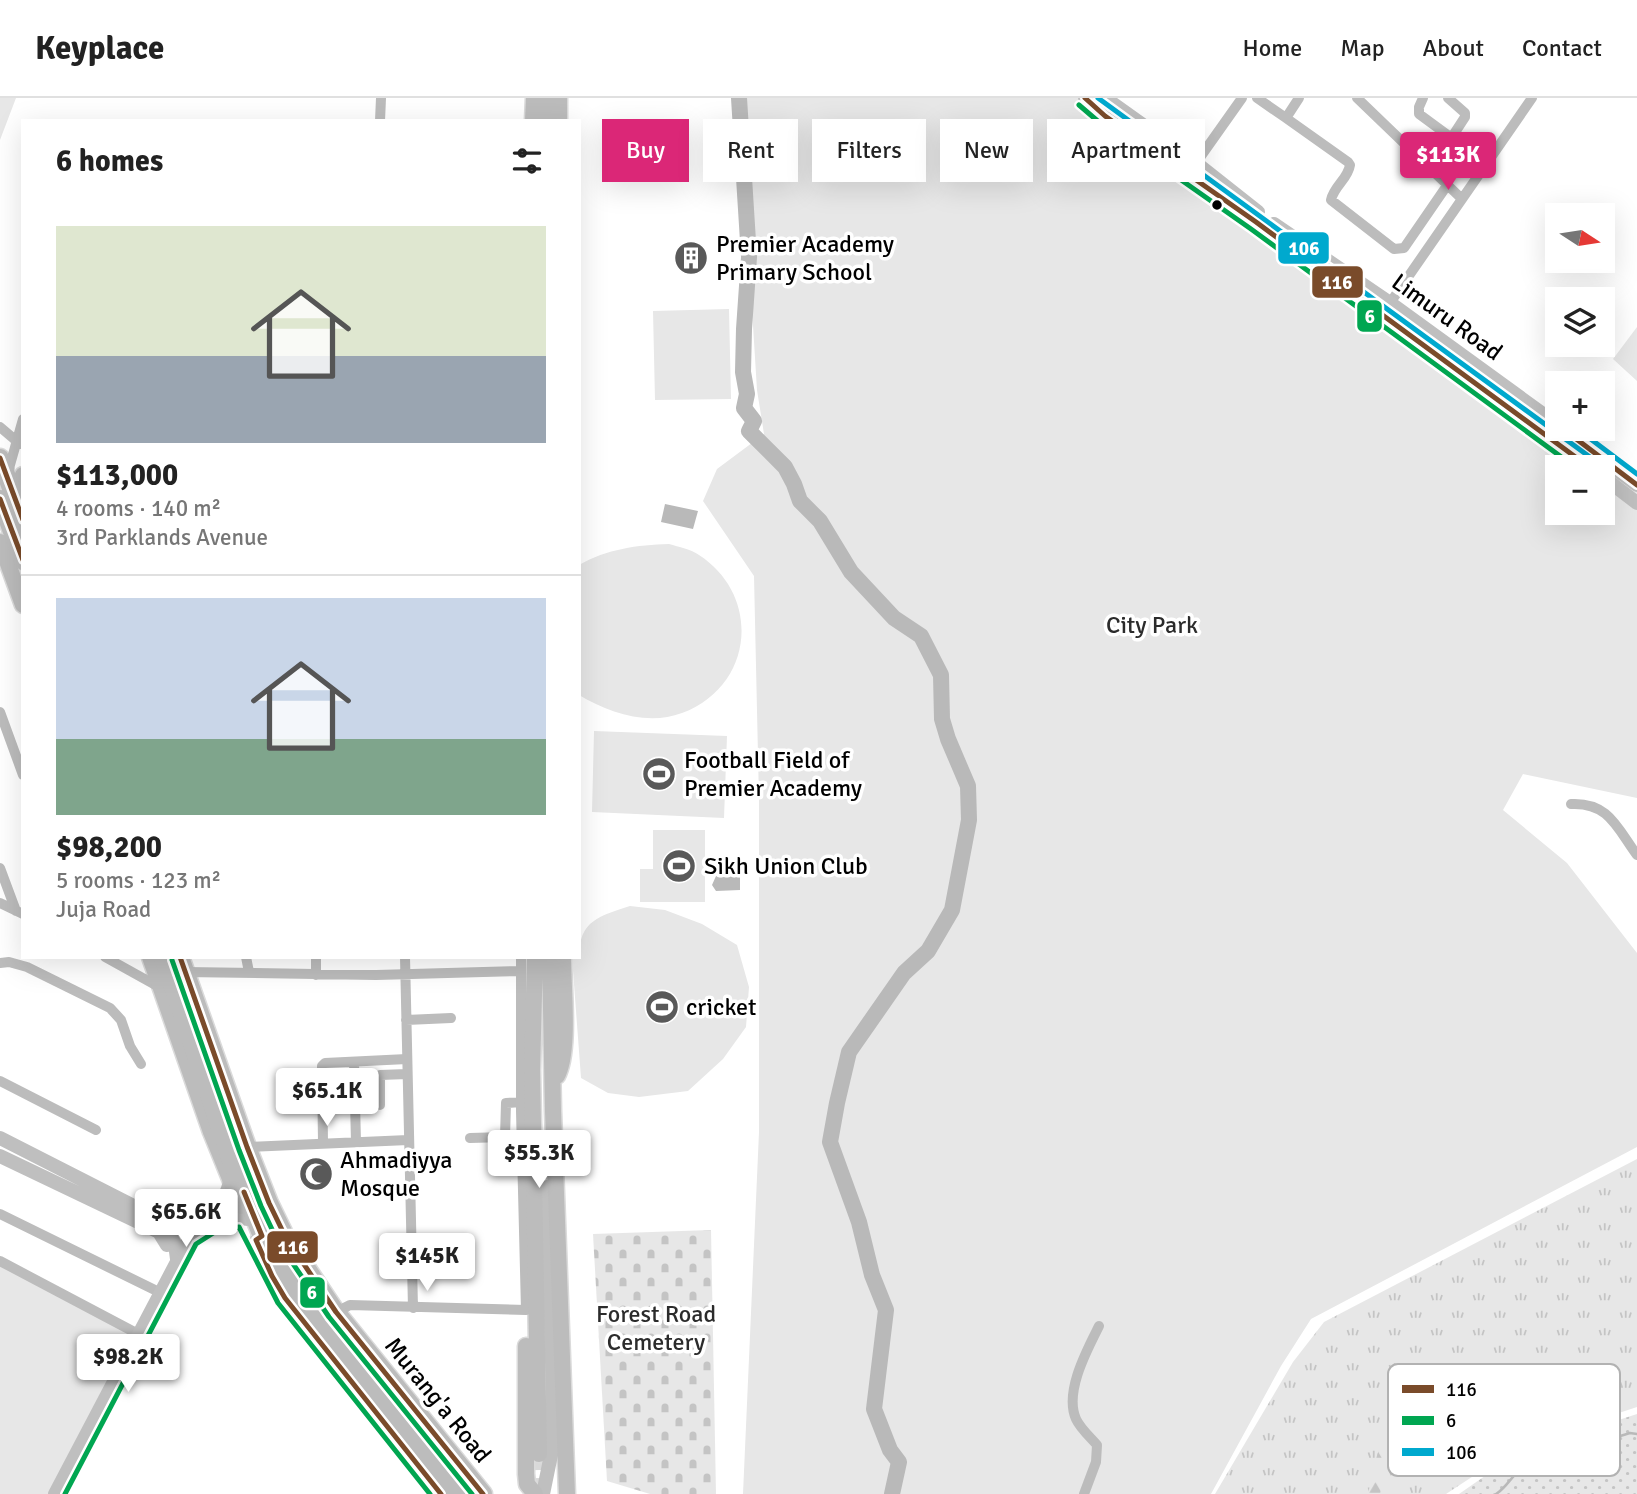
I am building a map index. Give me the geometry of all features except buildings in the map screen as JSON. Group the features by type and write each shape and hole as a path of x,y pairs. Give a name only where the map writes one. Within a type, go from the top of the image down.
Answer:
{"highway":[{"path":"0,458 15,476 7,497 21,553"},
{"path":"7,497 21,518"},
{"name":"Murang'a Road","path":"164,959 259,1238 291,1285 458,1494"},
{"name":"Murang'a Road","path":"183,965 247,1147 285,1236 335,1312 483,1494"}],"main road":[{"path":"559,98 559,119"},
{"name":"Limuru Road","path":"1085,98 1105,116 1545,416"},
{"name":"Limuru Road","path":"1105,98 1134,119"},
{"path":"533,119 536,99"},
{"path":"536,99 546,119"},
{"name":"Limuru Road","path":"1205,170 1574,455"},
{"path":"1578,441 1637,485"},
{"path":"1615,486 1637,503"},
{"path":"0,542 21,600"},
{"name":"Murang'a Road","path":"151,959 230,1180 247,1219 259,1238"},
{"path":"535,959 539,1454"},
{"path":"550,959 567,1494"},
{"path":"552,1084 561,1067 564,1048 563,959"},
{"path":"534,1038 547,1187 553,1395 552,1450 543,1494"},
{"path":"547,1187 553,1111"},
{"path":"0,1138 161,1220 168,1250 169,1277"},
{"path":"0,1156 163,1231 174,1244 177,1259"},
{"path":"163,1231 192,1221 211,1209 226,1194 230,1180"},
{"path":"55,1494 140,1335 177,1259 194,1233 204,1226 234,1218 247,1219"},
{"path":"259,1238 272,1276 285,1298 441,1494"},
{"path":"526,1310 526,1474 527,1484 535,1494"},
{"path":"557,1494 565,1469"}],"street":[{"path":"380,119 381,98"},
{"path":"1205,150 1242,98"},
{"path":"1256,98 1348,162 1348,173 1332,194 1331,200 1394,249 1404,248 1448,184"},
{"path":"1286,118 1299,98"},
{"path":"1357,98 1462,199"},
{"path":"1423,98 1419,114 1487,164"},
{"path":"1448,98 1465,113 1452,137"},
{"path":"1385,309 1532,98"},
{"path":"0,427 20,444 15,476"},
{"path":"0,712 21,770"},
{"path":"1571,804 1590,804 1602,809 1637,855"},
{"path":"0,868 19,912"},
{"path":"0,903 19,912"},
{"path":"109,959 162,989"},
{"path":"246,959 249,972"},
{"path":"316,959 316,975"},
{"path":"405,959 413,1308"},
{"path":"335,1312 350,1305 526,1310 521,959"},
{"path":"0,963 9,962 27,967 110,1008 121,1020 130,1046 141,1064"},
{"path":"183,965 316,975 521,971"},
{"path":"406,1020 452,1018"},
{"path":"323,1143 322,1066 325,1063 407,1059"},
{"path":"354,1062 356,1142"},
{"path":"380,1105 380,1075 407,1074"},
{"path":"0,1081 96,1130"},
{"path":"505,1137 506,1103 521,1102"},
{"path":"470,1138 522,1137"},
{"path":"247,1147 408,1140"},
{"path":"0,1214 161,1293"},
{"path":"0,1261 140,1335"},
{"path":"1084,1494 1096,1462 1097,1445 1076,1419 1073,1395 1082,1360 1099,1326"}],"green space":[{"path":"0,98 16,98 0,140"},
{"name":"City Park","path":"739,98 1110,98 1138,119 1047,119 1047,182 1205,182 1205,170 1545,421 1545,441 1572,441 1591,455 1545,455 1545,525 1615,525 1615,473 1637,489 1637,798 1523,774 1503,810 1567,863 1637,953 1637,1147 1311,1319 1281,1366 1211,1494 743,1494 759,1132 759,800 754,576 703,501 717,469 764,434 757,390 744,182 798,182 798,119 740,119"},
{"path":"729,309 731,399 655,400 653,311"},
{"path":"1637,327 1637,381 1613,359"},
{"path":"669,544 699,555 719,572 733,593 740,616 741,639 736,662 724,683 706,700 669,717 629,716 581,696 581,564 600,555 645,545"},
{"name":"Football Field of Premier Academy","path":"594,731 727,736 724,818 592,812"},
{"name":"Sikh Union Club","path":"653,830 705,830 705,902 640,902 640,869 653,869"},
{"name":"cricket","path":"630,906 665,910 702,924 737,945 749,987 746,1027 723,1059 688,1091 639,1097 608,1093 581,1078 572,959 581,959 581,942 587,927 609,913"},
{"path":"1637,1159 1637,1407 1620,1413 1620,1364 1388,1364 1388,1476 1473,1476 1446,1494 1215,1494 1293,1362 1324,1322"},
{"name":"Forest Road Cemetery","path":"711,1230 716,1494 650,1494 607,1481 593,1234"},
{"path":"0,1261 140,1335 55,1494 0,1494"},
{"path":"1637,1414 1637,1494 1459,1494 1485,1476 1620,1476 1620,1420"},
{"path":"1388,1439 1388,1450 1380,1494 1368,1494 1381,1440"}],"shaded area":[{"path":"665,504 698,511 693,529 661,522"},
{"path":"740,875 740,890 716,891 712,885 716,876"}],"waterway":[{"path":"739,98 749,257 744,329 743,372 747,394 744,408 754,421 749,431 785,467 800,501 820,521 851,572 894,618 921,636 941,675 942,719 968,786 969,820 952,910 928,951 904,973 849,1052 830,1142 859,1222 872,1275 886,1310 874,1409 890,1450 899,1462 892,1494"},
{"path":"1620,1436 1637,1434"},
{"path":"1496,1494 1514,1476"}],"tunnel":[{"path":"539,1454 540,1494"}],"transit line":[{"name":"116","path":"1085,98 1105,116 1256,222 1573,455"},
{"name":"106","path":"1098,98 1587,455"},
{"name":"6","path":"1079,105 1100,123 1251,229 1559,455"},
{"name":"116","path":"1579,441 1637,485"},
{"name":"106","path":"1593,441 1637,474"},
{"name":"116","path":"0,458 21,515"},
{"name":"116","path":"0,499 21,555"},
{"name":"116","path":"181,959 247,1147 285,1236 336,1312 483,1494"},
{"name":"6","path":"172,960 239,1150 277,1240 329,1317 472,1494"},
{"name":"116","path":"244,1192 262,1236 256,1240 285,1298 441,1494"},
{"name":"6","path":"65,1494 196,1244 218,1230 239,1227 278,1303 430,1494"}],"place":[{"name":"Premier Academy Primary School","path":"691,258"},
{"name":"Football Field of Premier Academy","path":"659,774"},
{"name":"Sikh Union Club","path":"679,866"},
{"name":"cricket","path":"662,1007"},
{"name":"Ahmadiyya Mosque","path":"316,1174"}]}
